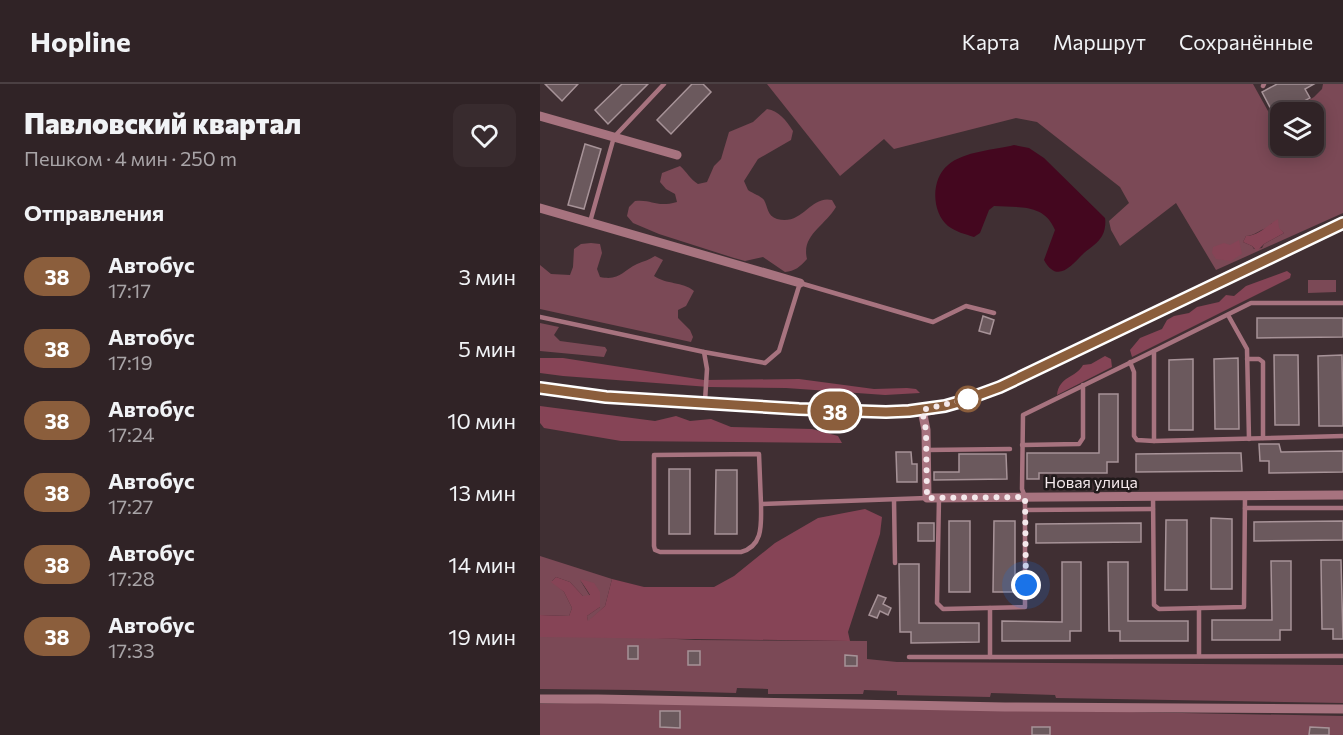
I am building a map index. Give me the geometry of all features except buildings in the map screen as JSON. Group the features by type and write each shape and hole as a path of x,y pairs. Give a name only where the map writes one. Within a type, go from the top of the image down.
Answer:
{"main road":[{"path":"540,388 606,397 705,403 876,412 922,410 959,402 1000,387 1343,223"}],"street":[{"path":"540,116 677,155"},
{"path":"540,208 800,283"},
{"path":"922,410 926,430 927,498"},
{"name":"Новая улица","path":"927,498 1343,495"},
{"path":"540,699 1005,707 1343,709"}],"lane":[{"path":"590,222 614,137 664,84"},
{"path":"540,317 765,363 780,351 800,283 933,322 966,306 994,314"},
{"path":"939,498 937,603 943,609 1022,608 1026,604 1025,497 1022,489 1023,415 1251,303 1343,303"},
{"path":"1228,315 1247,349 1249,439"},
{"path":"1154,351 1154,441"},
{"path":"704,352 707,369 705,403"},
{"path":"1247,359 1259,358 1263,362 1263,438"},
{"path":"1130,362 1134,372 1134,436 1137,440 1343,436"},
{"path":"1022,445 1079,444 1083,438 1083,385"},
{"path":"926,450 1010,449"},
{"path":"657,454 759,454 761,504 761,533 754,546 747,550 741,552 660,552 655,550 653,459 657,454"},
{"path":"1153,496 1155,608 1242,608 1246,604 1245,495"},
{"path":"761,504 927,498"},
{"path":"894,500 895,563"},
{"path":"1245,508 1343,508"},
{"path":"1025,510 1153,509"},
{"path":"990,608 990,657"},
{"path":"1199,608 1199,657"},
{"path":"909,657 1343,656"}],"shaded area":[{"path":"767,84 1253,84 1270,115 1270,156 1324,156 1324,102 1305,102 1322,89 1323,84 1343,84 1343,213 1216,270 1176,203 1120,246 1109,221 1129,203 1120,187 1037,122 1016,118 894,149 884,139 840,176","holes":["1272,223 1284,233 1264,244 1262,248 1254,249 1243,242 1246,236 1267,228"]},
{"path":"767,109 779,114 788,123 793,131 791,140 758,159 744,181 748,190 763,199 770,214 777,219 793,218 824,200 832,200 836,207 807,243 807,259 800,266 785,272 763,257 745,261 734,258 659,234 633,223 627,216 629,207 635,201 659,204 677,202 675,194 660,182 662,173 680,166 698,184 707,182 714,166 721,159 729,132 753,122"},
{"path":"1014,145 1029,148 1044,158 1105,218 1105,229 1100,239 1074,263 1059,272 1049,267 1044,260 1055,230 1050,221 1037,211 1021,207 994,206 989,210 980,233 974,237 948,226 938,212 936,186 942,171 948,165 971,154"},
{"path":"1278,219 1279,228 1284,233 1264,244 1257,251 1243,242 1246,236 1259,232"},
{"path":"1239,240 1242,254 1231,261 1216,259 1212,253 1213,247 1224,243 1230,245"},
{"path":"581,244 600,244 602,253 597,269 600,277 612,278 655,256 663,260 654,276 694,291 686,306 678,310 678,318 690,330 693,337 691,342 540,309 540,265 551,274 570,275 574,249"},
{"path":"1287,271 1291,274 1290,278 1132,357 1130,350 1140,338 1162,329 1167,320 1174,316 1219,302 1226,295 1234,296 1246,286"},
{"path":"1308,280 1336,280 1336,292 1308,293"},
{"path":"540,323 559,327 554,335 560,341 605,347 607,350 604,357 540,351"},
{"path":"1105,356 1111,359 1112,367 1057,395 1061,384 1083,365 1091,364"},
{"path":"540,358 563,358 704,380 799,379 874,389 916,389 920,393 885,395 786,388 709,387 563,376 540,373"},
{"path":"540,406 655,421 676,416 690,421 711,419 731,427 812,429 838,436 842,443 621,441 544,428 540,423"},
{"path":"865,509 882,517 880,534 848,632 850,641 540,637 540,615 569,616 572,608 564,592 551,582 556,577 570,582 583,596 590,595 580,579 594,583 600,592 600,607 587,616 588,621 605,606 612,579 644,587 714,587 734,576 775,543 818,518"},
{"path":"540,556 612,579 605,606 588,622 587,616 600,607 580,580 590,596 583,596 570,582 556,577 552,581 564,592 572,608 569,616 540,615"},
{"path":"619,636 696,640 867,641 867,659 897,662 1343,665 1343,703 1056,698 1055,695 991,693 990,697 897,695 897,691 864,690 863,694 768,694 768,689 737,688 736,693 540,689 540,637"},
{"path":"610,702 1343,716 1343,735 540,735 540,704"}],"bus line":[{"name":"38","path":"540,388 606,397 799,409 886,412 931,409 978,396 1000,387 1343,223"}],"route":[{"path":"968,399 922,410 926,430 927,498 1025,497 1026,585"}]}
